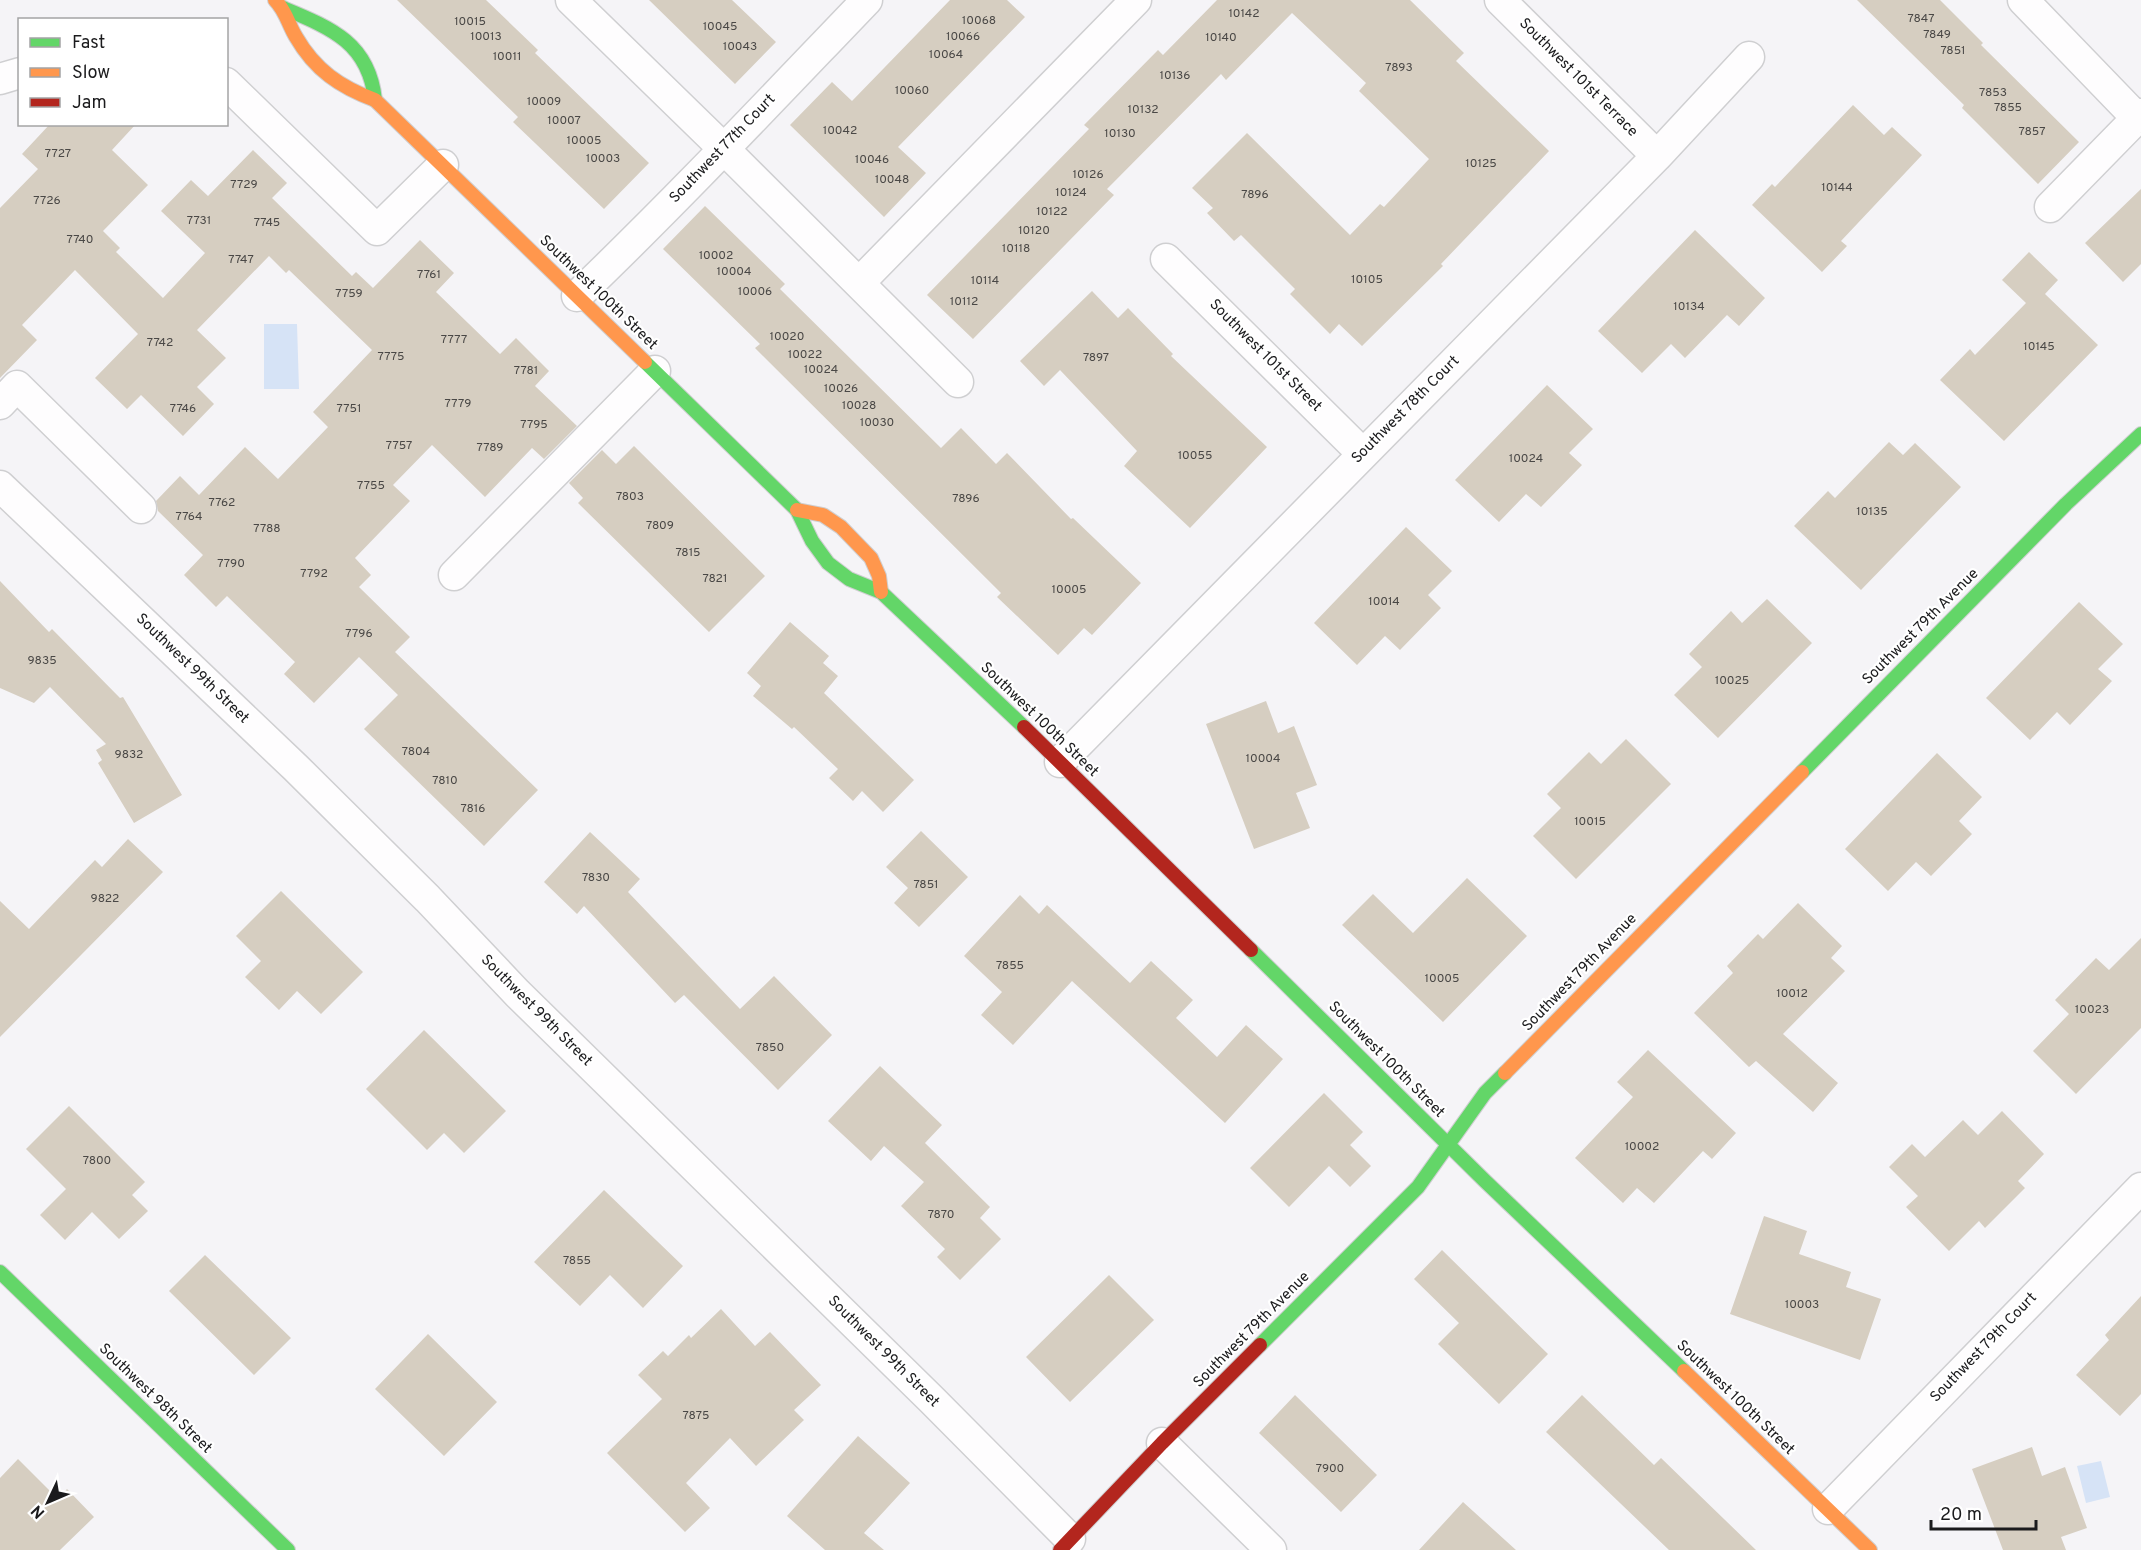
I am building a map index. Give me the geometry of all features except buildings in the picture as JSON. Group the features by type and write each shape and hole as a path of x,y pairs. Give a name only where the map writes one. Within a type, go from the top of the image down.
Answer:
{"street":[{"path":"571,0 958,382"},
{"name":"Southwest 77th Court","path":"577,296 619,257 867,0"},
{"path":"859,283 1136,0"},
{"name":"Southwest 101st Terrace","path":"1500,0 1656,156"},
{"path":"2023,0 2139,116 2050,207"},
{"name":"Southwest 100th Street","path":"279,4 296,37 319,68 349,90 375,100 797,510 808,535 826,563 840,575 880,592 1060,762 1448,1145 1870,1550"},
{"name":"Southwest 100th Street","path":"279,4 334,31 351,46 367,65 372,75 376,85 375,100"},
{"name":"Southwest 78th Court","path":"1060,762 1656,156 1749,57"},
{"path":"0,80 18,74"},
{"path":"228,84 377,231 443,165"},
{"name":"Southwest 101st Street","path":"1166,259 1363,454"},
{"path":"454,575 655,371"},
{"path":"0,404 17,386 141,508"},
{"name":"Southwest 79th Avenue","path":"1065,1545 1162,1443 1418,1187 1485,1093 2066,504 2141,434"},
{"name":"Southwest 99th Street","path":"0,486 371,842 517,993 932,1400 1065,1545"},
{"path":"797,510 823,515 856,541 876,567 880,592"},
{"name":"Southwest 79th Court","path":"1828,1509 2141,1188"},
{"name":"Southwest 98th Street","path":"0,1272 288,1550"},
{"path":"1162,1443 1271,1550"}],"water":[{"path":"264,324 297,324 299,389 264,389"},
{"path":"2101,1461 2110,1497 2086,1503 2077,1466"}],"traffic: fast":[{"path":"283,8 317,23 345,40 365,64 375,100"},
{"path":"645,362 797,510 812,541 828,563 849,579 881,592 1024,727"},
{"path":"1802,772 2066,504 2141,434"},
{"path":"1251,950 1485,1181 1684,1371"},
{"path":"1260,1345 1418,1187 1485,1093 1505,1073"},
{"path":"0,1272 288,1550"}],"traffic: slow":[{"path":"275,0 303,49 320,68 340,83 375,100 645,362"},
{"path":"797,510 823,515 841,527 871,558 879,576 881,592"},
{"path":"1505,1073 1802,772"},
{"path":"1684,1371 1870,1550"}],"traffic: jam":[{"path":"1024,727 1251,950"},
{"path":"1060,1550 1260,1345"}]}
